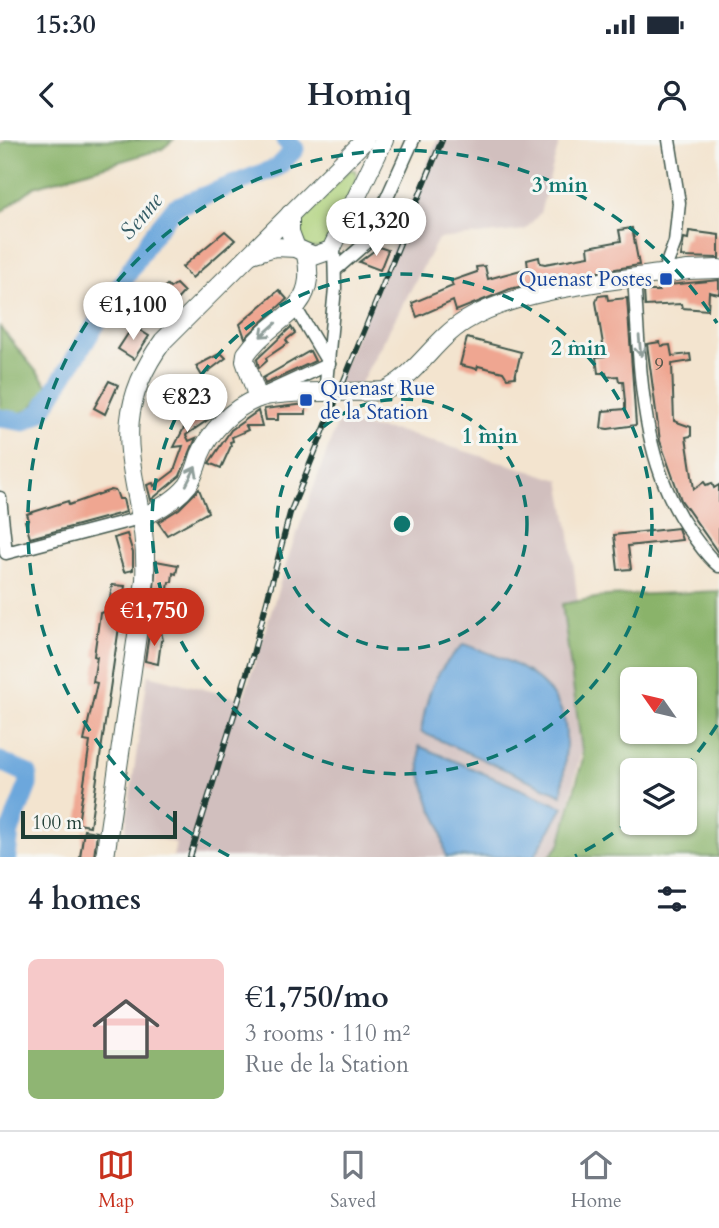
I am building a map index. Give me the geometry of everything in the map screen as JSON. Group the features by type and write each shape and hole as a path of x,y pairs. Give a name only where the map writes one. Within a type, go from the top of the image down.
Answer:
{"street":[{"path":"105,857 145,580 145,546 128,434 132,404 140,378 163,341 365,140"},
{"path":"324,394 329,363 334,247 384,140"},
{"path":"335,270 368,242 413,140"},
{"path":"663,274 675,242 679,203 669,140"},
{"path":"348,155 363,163 365,181"},
{"path":"258,398 245,361 246,354 295,307 309,287 301,252 290,232 290,214"},
{"path":"248,256 275,247 322,255 334,247"},
{"path":"258,398 384,391 400,383 461,323 503,303 634,278 719,269"},
{"path":"634,278 647,422 657,470 680,518 710,559 719,566"},
{"path":"295,307 329,363"},
{"path":"0,498 6,553 140,518 170,502 190,483 206,442 238,409 329,363"}],"shaded area":[{"path":"437,140 560,140 540,213 525,230 438,239 359,386 336,383"},
{"path":"337,424 398,431 560,480 570,535 590,711 560,846 547,857 173,857 176,843 125,831 148,675 243,699 290,552"}],"green space":[{"path":"7,140 173,140 162,149 34,187 0,213 0,145"},
{"path":"349,170 355,170 357,180 324,248 307,248 296,232 299,221"},
{"path":"0,327 49,387 31,408 0,423"},
{"path":"719,591 719,857 549,857 560,845 583,758 562,604 607,596"}],"water":[{"path":"464,644 524,670 549,690 558,703 566,736 562,795 421,732 433,684 445,664"},
{"path":"419,746 563,807 534,857 446,857 440,825 431,807 420,771"}],"building":[{"path":"632,228 639,265 510,289 456,311 453,301 417,317 412,303 453,286 451,281 477,272 476,267 485,266 488,279 528,268 527,260 539,257 540,263 545,264 589,256 588,247 621,241 619,230"},
{"path":"225,231 235,240 192,278 182,267"},
{"path":"689,231 719,235 719,258 681,257 684,238 688,239"},
{"path":"379,247 388,250 380,270 359,262"},
{"path":"719,280 719,294 709,292 708,310 682,308 681,304 645,306 644,291 659,291 658,286"},
{"path":"176,284 184,292 155,324 138,307 149,296 152,300 167,285 170,288"},
{"path":"279,290 287,299 245,338 240,324"},
{"path":"607,295 608,300 627,298 636,425 608,429 601,428 603,411 625,409 625,402 623,381 619,381 618,376 607,377 606,373 598,373 596,357 605,356 596,302 598,296"},
{"path":"133,326 149,336 134,359 118,349"},
{"path":"291,327 295,333 286,340 288,343 266,358 267,361 259,368 257,359"},
{"path":"467,338 521,352 515,377 507,378 503,372 478,366 477,369 460,365"},
{"path":"660,342 661,346 670,345 672,356 690,354 691,361 672,364 674,421 691,427 691,436 686,437 694,489 704,482 706,485 712,483 714,488 719,485 719,554 681,500 660,441 647,344"},
{"path":"310,351 315,361 265,384 263,378"},
{"path":"221,353 226,358 202,376 196,366"},
{"path":"109,381 118,385 105,414 94,408"},
{"path":"209,386 212,417 186,435 189,441 196,438 180,476 151,500 147,485 153,483 154,486 174,471 183,446 174,447 186,424 180,421 182,402 192,400 190,391"},
{"path":"306,404 306,414 278,414 278,420 266,420 264,409"},
{"path":"258,411 262,426 246,426 248,430 232,437 233,441 230,442 231,446 221,468 209,463 231,430"},
{"path":"199,489 208,512 167,535 158,522 179,509"},
{"path":"111,490 116,491 119,499 123,499 126,512 30,538 25,521 29,520 27,514 68,501 69,505"},
{"path":"678,528 682,540 628,546 631,569 618,570 614,535"},
{"path":"127,534 133,553 133,570 124,572 114,538"},
{"path":"156,561 178,565 172,582 169,582 166,604 153,602"},
{"path":"112,585 125,586 90,826 78,824 90,742 84,741 97,683 93,682 97,657 94,656 100,613 108,611"},
{"path":"161,632 163,640 158,664 145,661 149,634"},
{"path":"84,830 97,832 94,857 80,857"}],"waterway":[{"name":"Senne","path":"0,418 24,422 41,412 151,237 175,207 278,167 295,149 285,140"},
{"path":"0,761 28,774 28,785 10,831 7,857"}],"railway":[{"path":"190,857 253,654 290,513 442,140"}],"place":[{"name":"Quenast Postes","path":"666,279"},
{"name":"Quenast Rue de la Station","path":"306,400"}]}
